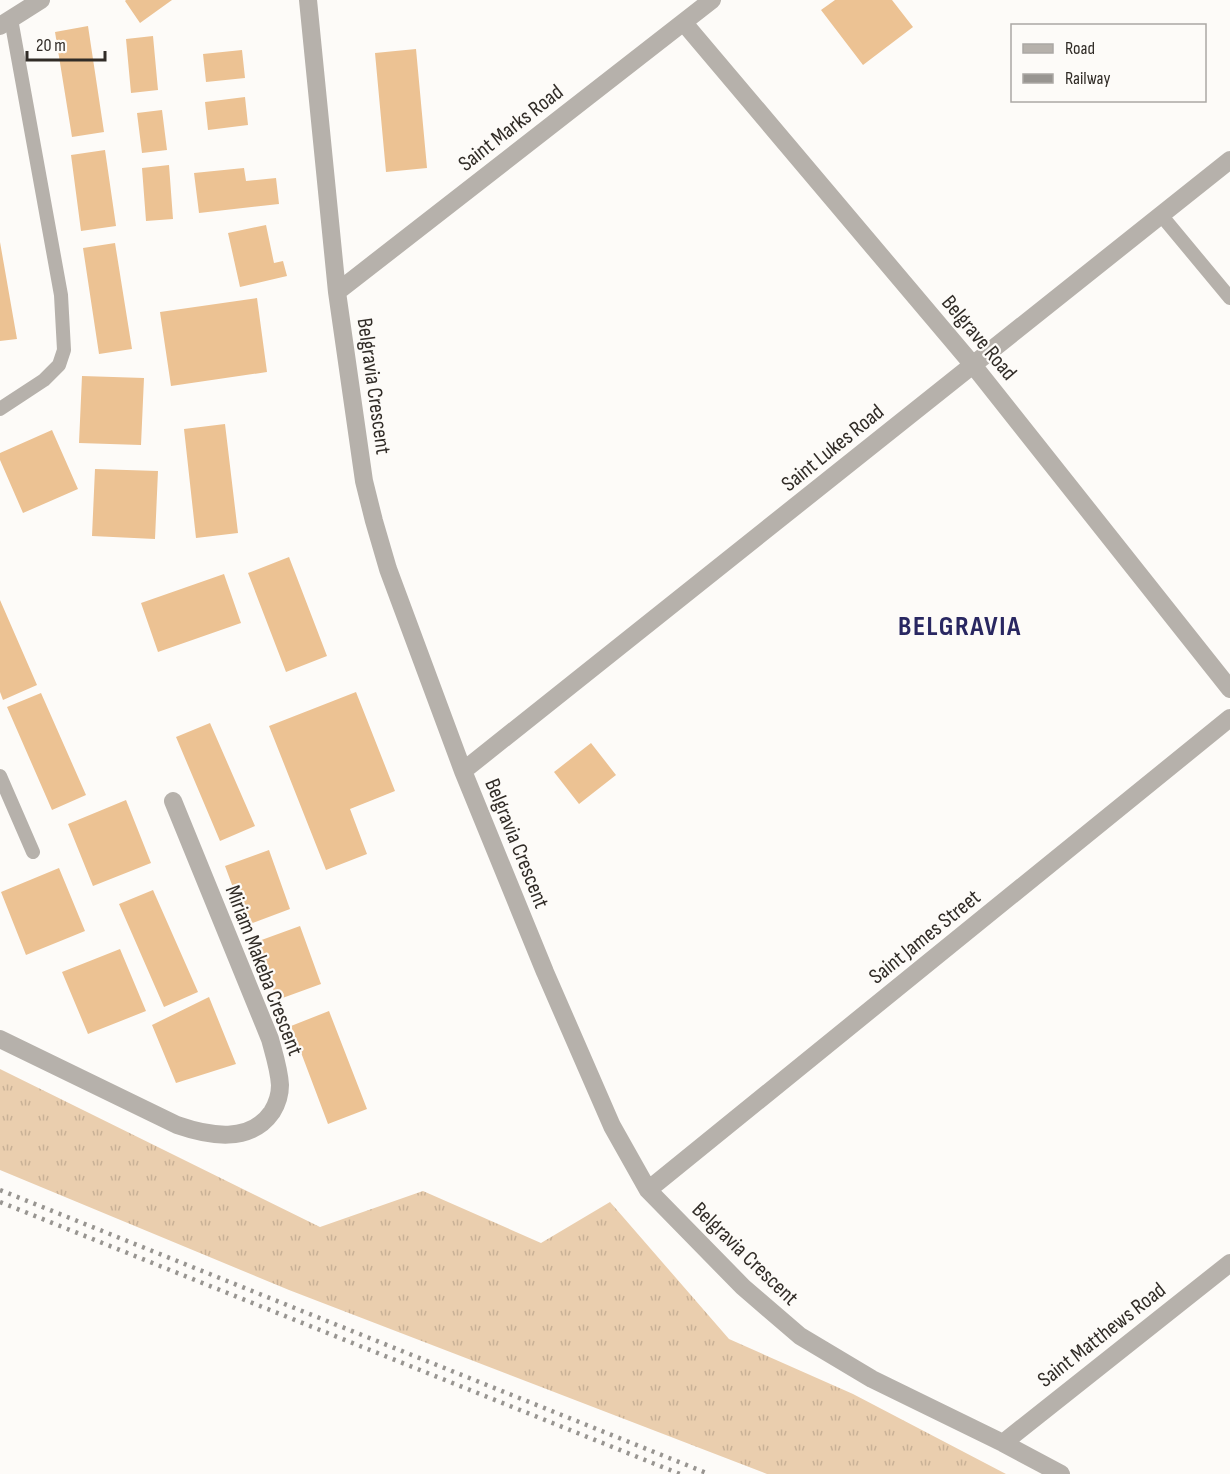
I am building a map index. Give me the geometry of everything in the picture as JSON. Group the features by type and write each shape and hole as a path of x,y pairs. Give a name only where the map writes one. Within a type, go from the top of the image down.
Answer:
{"street":[{"path":"6,23 41,0"},
{"name":"Belgravia Crescent","path":"308,0 338,292 364,481 374,521 388,569 464,771 582,1059 612,1126 648,1190 743,1287 800,1336 872,1379 1061,1474"},
{"name":"Saint Marks Road","path":"338,292 712,0"},
{"name":"Belgrave Road","path":"684,23 973,365 1230,689"},
{"name":"Saint Lukes Road","path":"464,771 1230,160"},
{"name":"Saint James Street","path":"648,1190 1230,718"},
{"name":"Miriam Makeba Crescent","path":"0,1039 177,1125 202,1133 225,1135 247,1132 266,1120 276,1106 280,1087 270,1039 173,801"},
{"name":"Saint Matthews Road","path":"1003,1443 1230,1263"}],"lane":[{"path":"0,409 44,380 59,364 64,350 61,295 6,23"},
{"path":"1161,215 1230,298"},
{"path":"0,776 33,852"}],"green space":[{"path":"0,1069 320,1227 423,1191 541,1243 610,1202 729,1339 853,1394 1006,1474 767,1474 289,1290 0,1170"}],"building":[{"path":"126,0 172,0 140,23"},
{"path":"835,0 892,0 913,27 863,65 821,10"},
{"path":"88,26 104,132 72,137 55,32"},
{"path":"153,36 158,90 131,93 126,39"},
{"path":"416,49 427,168 386,172 375,53"},
{"path":"242,50 245,78 206,82 203,54"},
{"path":"245,97 248,125 208,130 205,102"},
{"path":"162,110 167,150 142,153 137,113"},
{"path":"105,150 116,226 81,231 71,155"},
{"path":"169,165 173,219 146,221 142,168"},
{"path":"244,168 246,181 276,178 279,204 199,213 194,173"},
{"path":"266,225 274,263 283,261 287,276 240,287 228,233"},
{"path":"0,242 17,339 0,341"},
{"path":"115,243 132,349 99,354 83,248"},
{"path":"257,298 267,372 171,386 160,312"},
{"path":"82,376 144,378 141,445 79,443"},
{"path":"225,424 238,533 196,538 184,429"},
{"path":"52,430 78,489 23,513 0,460 0,453"},
{"path":"95,469 158,471 155,539 92,536"},
{"path":"289,557 327,656 286,672 248,573"},
{"path":"224,574 241,623 158,652 141,603"},
{"path":"0,600 37,685 3,700 0,692"},
{"path":"356,692 395,791 350,809 367,854 326,870 269,726"},
{"path":"41,693 86,795 52,810 7,707"},
{"path":"210,723 255,826 220,841 176,737"},
{"path":"591,743 616,775 579,804 554,772"},
{"path":"126,800 151,863 93,886 68,824"},
{"path":"269,850 290,909 247,925 225,866"},
{"path":"59,868 85,931 26,955 1,892"},
{"path":"153,890 198,992 164,1007 119,904"},
{"path":"300,926 321,984 277,1000 256,942"},
{"path":"120,949 146,1011 88,1034 62,972"},
{"path":"209,997 236,1064 176,1083 152,1025"},
{"path":"329,1011 367,1109 328,1124 291,1026"}],"railway":[{"path":"0,1190 709,1474"},
{"path":"0,1202 680,1474"}],"district":[{"name":"BELGRAVIA","path":"960,625"}]}
